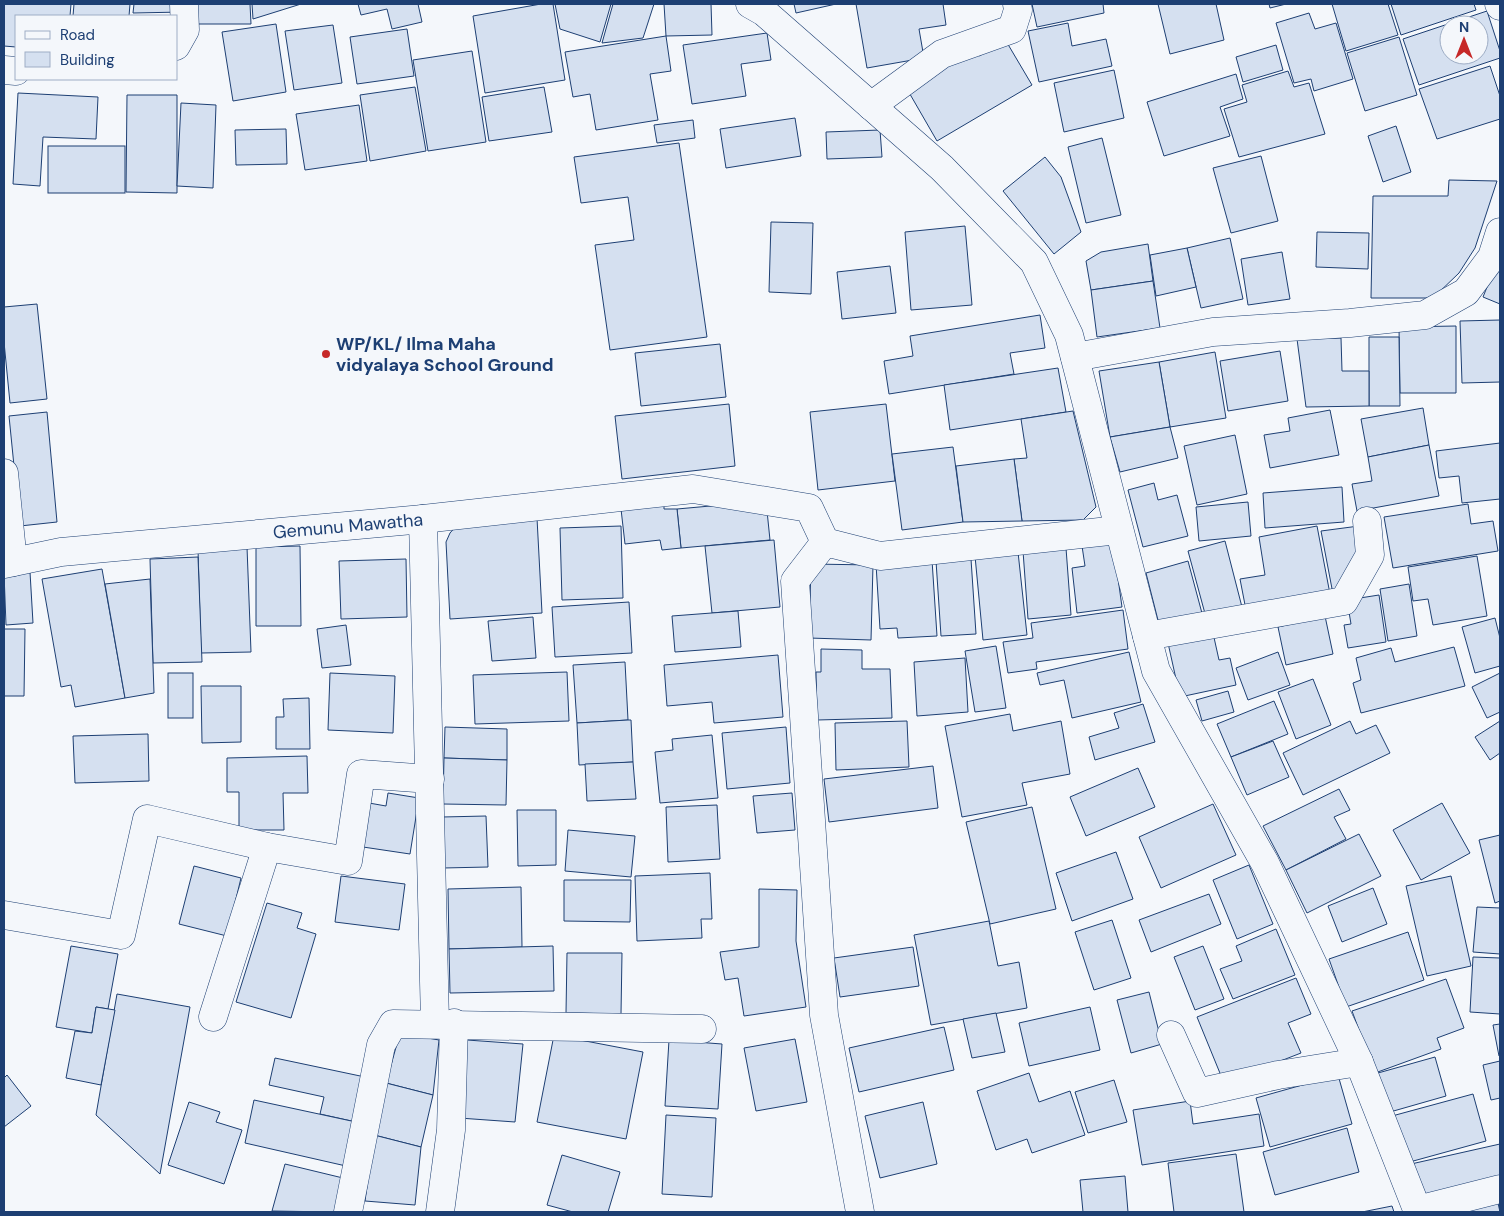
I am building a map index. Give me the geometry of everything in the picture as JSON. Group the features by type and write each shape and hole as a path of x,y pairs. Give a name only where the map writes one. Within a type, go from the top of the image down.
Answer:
{"street":[{"path":"178,42 185,30 184,4"},
{"path":"750,4 764,12 942,168 1034,262 1069,335 1156,671 1265,862 1359,1062 1418,1211 1500,1189"},
{"path":"871,106 942,54 1012,29 1018,10 1017,4"},
{"path":"1075,357 1213,332 1350,323 1425,315 1466,292 1492,257 1500,232"},
{"path":"4,473 8,563"},
{"name":"Gemunu Mawatha","path":"8,563 61,552 423,519 693,489 809,508 825,542"},
{"path":"423,519 430,779 451,1130 440,1212"},
{"path":"1147,636 1344,601 1370,555 1367,521"},
{"path":"860,1212 824,1015 795,581 825,542 880,556 1118,530"},
{"path":"4,915 121,935 147,819 267,847 348,860 361,774 430,779"},
{"path":"213,1017 267,847"},
{"path":"348,1212 381,1045 393,1024 445,1023 702,1029"},
{"path":"1171,1034 1197,1093 1278,1075 1359,1062"}],"building":[{"path":"4,4 71,4 70,15 15,15 15,47 4,46"},
{"path":"74,4 130,4 129,15 73,15"},
{"path":"134,4 183,4 183,12 133,13"},
{"path":"195,4 250,4 251,24 196,24"},
{"path":"252,4 301,4 253,19"},
{"path":"358,4 418,4 422,22 392,29 387,9 361,15"},
{"path":"541,4 553,4 565,80 485,93 473,16"},
{"path":"555,4 611,4 600,42 560,29"},
{"path":"613,4 654,4 643,38 602,43"},
{"path":"664,4 711,4 712,35 666,36"},
{"path":"794,4 836,4 796,13"},
{"path":"856,4 943,4 946,25 919,29 924,58 867,68"},
{"path":"1032,4 1103,4 1104,13 1037,27"},
{"path":"1158,4 1216,4 1224,40 1170,54"},
{"path":"1269,4 1286,4 1270,8"},
{"path":"1332,4 1388,4 1398,35 1346,51"},
{"path":"1391,4 1474,4 1476,10 1461,15 1439,15 1439,22 1401,35"},
{"path":"1487,11 1488,15 1475,15"},
{"path":"1309,13 1315,29 1336,23 1353,79 1314,91 1311,79 1294,83 1276,23"},
{"path":"1489,17 1500,51 1500,58 1489,62"},
{"path":"1068,23 1072,46 1106,39 1112,66 1039,82 1028,31"},
{"path":"276,24 286,92 233,101 222,32"},
{"path":"333,25 342,83 294,90 285,31"},
{"path":"1439,27 1439,65 1479,65 1419,85 1403,39"},
{"path":"407,29 414,76 357,84 350,37"},
{"path":"767,33 771,60 741,64 746,96 692,104 683,45"},
{"path":"666,36 671,71 650,74 658,120 596,130 590,94 573,97 565,52"},
{"path":"1399,37 1417,95 1365,111 1347,53"},
{"path":"1006,41 1032,85 937,141 907,89 975,49 979,56"},
{"path":"1276,45 1283,70 1243,82 1236,57"},
{"path":"472,51 486,142 428,151 413,60"},
{"path":"1490,66 1500,96 1500,119 1437,139 1419,89"},
{"path":"1114,70 1124,118 1064,132 1054,83"},
{"path":"1288,71 1294,87 1309,83 1325,134 1239,157 1224,109 1247,102 1242,85"},
{"path":"1236,74 1243,99 1220,107 1230,136 1164,156 1147,102"},
{"path":"415,87 426,151 370,161 360,95"},
{"path":"544,87 552,132 489,141 482,97"},
{"path":"18,93 98,97 96,139 43,137 40,186 13,184"},
{"path":"127,95 177,95 177,193 126,192"},
{"path":"181,103 216,105 213,188 177,186"},
{"path":"359,105 367,161 305,170 296,114"},
{"path":"795,118 801,156 726,168 720,129"},
{"path":"693,120 695,138 657,143 654,125"},
{"path":"1396,126 1411,172 1383,182 1368,136"},
{"path":"286,129 287,164 236,165 235,130"},
{"path":"880,130 882,157 827,159 826,132"},
{"path":"1102,138 1121,215 1086,223 1068,147"},
{"path":"679,143 707,337 610,350 595,245 634,240 628,197 581,203 574,157"},
{"path":"48,146 125,146 125,193 48,193"},
{"path":"1261,156 1278,221 1231,233 1213,168"},
{"path":"1045,157 1061,177 1081,232 1054,254 1003,191"},
{"path":"1449,180 1497,181 1475,248 1459,273 1433,298 1371,298 1373,196 1448,196"},
{"path":"771,222 813,223 811,294 769,292"},
{"path":"965,226 972,305 911,310 905,232"},
{"path":"1317,232 1369,233 1368,269 1316,267"},
{"path":"1230,238 1243,299 1201,308 1187,248"},
{"path":"1148,244 1153,281 1091,290 1086,261 1101,252"},
{"path":"1187,248 1196,287 1156,296 1150,255"},
{"path":"1282,252 1290,299 1248,305 1241,259"},
{"path":"1500,255 1500,304 1483,297"},
{"path":"890,266 896,313 842,319 837,272"},
{"path":"1153,281 1160,328 1097,337 1091,290"},
{"path":"37,304 47,399 10,403 4,342 4,307"},
{"path":"1040,315 1045,348 1010,353 1014,374 889,394 884,361 913,356 910,336"},
{"path":"1500,320 1500,382 1462,383 1460,321"},
{"path":"1456,326 1456,393 1400,393 1399,327"},
{"path":"1369,337 1399,337 1400,406 1369,406"},
{"path":"1341,338 1342,371 1369,371 1369,406 1306,407 1297,339"},
{"path":"720,344 726,397 641,406 635,353"},
{"path":"1280,351 1288,401 1228,411 1220,361"},
{"path":"1215,352 1226,418 1170,427 1159,362"},
{"path":"1159,362 1170,427 1110,437 1099,371"},
{"path":"1058,368 1066,412 950,430 944,385"},
{"path":"729,404 735,466 622,479 615,416"},
{"path":"886,404 895,481 818,490 810,412"},
{"path":"1423,408 1429,445 1368,457 1361,419"},
{"path":"1330,410 1339,455 1270,468 1264,435 1290,431 1288,418"},
{"path":"1073,411 1096,507 1083,520 1022,521 1014,459 1027,458 1021,419"},
{"path":"47,412 57,522 20,526 9,416"},
{"path":"1170,427 1178,458 1120,472 1110,437"},
{"path":"1235,435 1247,494 1197,505 1184,446"},
{"path":"1500,443 1500,499 1462,503 1459,476 1439,478 1436,451"},
{"path":"1429,445 1439,496 1357,511 1352,484 1372,481 1368,457"},
{"path":"953,447 963,522 902,530 892,454"},
{"path":"1014,459 1022,521 963,522 956,466"},
{"path":"1154,483 1158,500 1177,495 1188,536 1143,547 1128,490"},
{"path":"1342,487 1344,522 1265,528 1263,493"},
{"path":"766,501 770,540 681,548 677,509"},
{"path":"1248,502 1251,536 1199,541 1196,507"},
{"path":"1468,504 1471,524 1493,521 1498,551 1393,568 1384,517"},
{"path":"664,505 664,509 677,509 681,548 662,550 660,540 625,544 621,509"},
{"path":"537,518 542,613 450,619 446,542 450,533 457,525"},
{"path":"621,526 623,598 562,600 560,528"},
{"path":"1317,526 1330,594 1246,610 1240,579 1265,575 1259,537"},
{"path":"1359,526 1364,557 1333,594 1321,531"},
{"path":"774,540 780,607 712,613 705,546"},
{"path":"1225,541 1243,611 1207,621 1188,551"},
{"path":"1113,542 1122,607 1077,613 1072,568 1085,566 1082,546"},
{"path":"300,546 301,626 256,626 256,547"},
{"path":"247,547 251,652 201,653 198,549"},
{"path":"1066,548 1071,615 1028,619 1023,551"},
{"path":"1018,552 1027,635 983,640 975,556"},
{"path":"1477,556 1487,616 1433,625 1428,599 1413,601 1408,567"},
{"path":"198,557 202,662 153,663 150,559"},
{"path":"406,559 407,617 341,619 339,561"},
{"path":"971,559 976,634 941,636 936,561"},
{"path":"932,560 937,636 898,638 897,628 880,629 876,564"},
{"path":"1188,561 1203,617 1160,628 1146,573"},
{"path":"811,564 873,565 871,640 809,638"},
{"path":"102,569 125,698 75,707 71,685 61,687 42,579"},
{"path":"30,572 33,623 6,625 4,573"},
{"path":"150,579 154,693 125,698 105,584"},
{"path":"1409,584 1417,636 1388,641 1380,589"},
{"path":"1379,595 1386,642 1348,648 1344,625 1351,624 1347,600"},
{"path":"629,602 632,653 555,657 552,607"},
{"path":"1123,610 1128,649 1036,662 1037,669 1008,673 1003,642 1033,638 1031,623"},
{"path":"738,611 741,647 675,652 672,616"},
{"path":"1325,616 1333,654 1286,665 1278,627"},
{"path":"533,617 536,658 492,661 488,621"},
{"path":"1495,618 1500,638 1500,666 1475,673 1462,627"},
{"path":"346,625 351,665 322,668 317,629"},
{"path":"4,629 25,629 24,696 4,696"},
{"path":"1213,633 1219,660 1230,658 1236,685 1180,697 1168,643"},
{"path":"996,646 1006,708 975,712 965,651"},
{"path":"1454,647 1465,686 1361,713 1353,683 1361,680 1356,658 1391,648 1395,662"},
{"path":"821,649 862,650 862,669 890,669 892,718 817,720 816,672 821,672"},
{"path":"1129,652 1141,702 1072,718 1064,680 1040,685 1037,673"},
{"path":"1278,652 1290,685 1248,700 1236,668"},
{"path":"778,655 783,717 714,723 712,702 667,706 664,665"},
{"path":"965,658 968,712 917,716 914,662"},
{"path":"625,662 628,720 577,723 573,665"},
{"path":"567,672 569,721 475,724 473,675"},
{"path":"168,673 193,673 193,718 168,718"},
{"path":"330,673 395,676 393,733 328,730"},
{"path":"1500,673 1500,712 1487,718 1472,687"},
{"path":"1313,679 1331,725 1296,739 1278,692"},
{"path":"201,686 241,686 241,742 202,743"},
{"path":"1228,691 1234,712 1202,721 1196,700"},
{"path":"309,698 310,749 276,749 276,717 284,717 283,699"},
{"path":"1274,701 1288,734 1231,757 1217,724"},
{"path":"1143,704 1155,742 1095,760 1089,737 1119,728 1114,713"},
{"path":"1010,714 1013,731 1061,721 1070,774 1022,783 1027,805 962,817 945,726"},
{"path":"631,720 633,762 579,765 577,723"},
{"path":"907,721 909,767 836,770 835,723"},
{"path":"1350,721 1356,734 1376,725 1390,753 1303,795 1283,753"},
{"path":"1500,721 1500,753 1490,760 1475,737"},
{"path":"445,727 507,729 507,760 444,758"},
{"path":"786,727 790,783 727,789 722,733"},
{"path":"148,734 149,781 75,783 73,736"},
{"path":"712,735 718,798 660,803 655,752 673,750 672,739"},
{"path":"1273,741 1289,777 1247,795 1231,757"},
{"path":"307,756 308,793 283,793 284,830 239,830 239,792 227,792 227,758"},
{"path":"444,758 507,760 506,805 443,804"},
{"path":"633,762 636,799 587,801 585,764"},
{"path":"933,766 938,808 829,822 824,779"},
{"path":"1138,768 1155,807 1086,836 1070,797"},
{"path":"1339,789 1350,810 1334,817 1346,839 1286,870 1263,826"},
{"path":"388,793 419,798 410,854 363,847 369,803 386,806"},
{"path":"792,793 795,830 757,833 753,796"},
{"path":"1442,803 1470,853 1421,880 1393,830"},
{"path":"1213,804 1236,855 1161,888 1139,837"},
{"path":"717,805 720,859 668,862 666,807"},
{"path":"1032,807 1056,909 990,924 966,822"},
{"path":"517,810 556,810 556,865 518,866"},
{"path":"486,816 488,867 443,868 442,817"},
{"path":"568,830 635,836 631,877 565,871"},
{"path":"1359,834 1381,876 1307,913 1286,870"},
{"path":"1500,835 1500,901 1495,903 1479,840"},
{"path":"1116,852 1133,899 1072,921 1056,873"},
{"path":"1249,865 1273,924 1237,939 1213,880"},
{"path":"194,866 241,878 227,936 179,924"},
{"path":"710,873 712,919 701,919 702,938 637,941 635,876"},
{"path":"341,876 405,884 399,930 335,922"},
{"path":"1451,876 1471,966 1427,976 1406,886"},
{"path":"564,880 631,880 630,922 564,921"},
{"path":"521,887 522,947 449,949 448,889"},
{"path":"1373,888 1387,924 1342,942 1328,906"},
{"path":"759,889 797,890 796,941 806,1007 744,1016 738,978 725,980 720,952 759,947"},
{"path":"1209,894 1221,924 1151,952 1139,920"},
{"path":"267,903 302,913 297,928 316,934 291,1018 236,1002"},
{"path":"1477,907 1500,908 1500,954 1473,952"},
{"path":"1112,920 1131,978 1094,990 1075,932"},
{"path":"989,921 998,966 1019,962 1027,1008 931,1025 914,935"},
{"path":"1276,929 1295,975 1233,999 1220,969 1242,961 1236,946"},
{"path":"1408,932 1424,980 1346,1007 1329,959"},
{"path":"71,946 118,954 108,1009 96,1007 92,1033 56,1027"},
{"path":"553,946 554,991 450,993 449,949"},
{"path":"1203,946 1224,999 1195,1010 1174,957"},
{"path":"913,947 919,986 840,997 834,958"},
{"path":"567,953 622,953 621,1014 566,1013"},
{"path":"1473,957 1500,958 1500,1014 1470,1012"},
{"path":"1296,978 1311,1014 1288,1023 1301,1053 1224,1083 1197,1017"},
{"path":"1446,979 1464,1028 1437,1038 1441,1049 1375,1073 1352,1011"},
{"path":"1149,992 1162,1044 1131,1053 1117,1000"},
{"path":"117,994 190,1007 160,1174 96,1115"},
{"path":"96,1007 115,1010 101,1085 66,1078 75,1031 92,1033"},
{"path":"1090,1007 1100,1050 1029,1066 1019,1023"},
{"path":"996,1013 1005,1052 972,1058 963,1019"},
{"path":"1500,1024 1500,1056 1499,1056 1493,1025"},
{"path":"944,1027 954,1070 859,1092 849,1048"},
{"path":"400,1033 439,1040 433,1095 386,1083"},
{"path":"554,1035 643,1052 626,1139 537,1122"},
{"path":"795,1039 807,1102 756,1111 744,1048"},
{"path":"467,1040 523,1044 515,1122 459,1118"},
{"path":"669,1040 722,1044 718,1109 665,1106"},
{"path":"1435,1057 1446,1096 1390,1112 1378,1073"},
{"path":"275,1058 365,1077 356,1122 320,1114 324,1097 269,1085"},
{"path":"1500,1061 1500,1098 1491,1100 1483,1065"},
{"path":"1029,1073 1039,1102 1070,1091 1085,1135 1032,1153 1027,1139 996,1150 977,1091"},
{"path":"7,1075 31,1106 4,1127 4,1078"},
{"path":"1338,1075 1352,1124 1270,1147 1256,1098"},
{"path":"1114,1080 1127,1122 1088,1133 1075,1092"},
{"path":"386,1083 433,1095 421,1147 374,1135"},
{"path":"1473,1094 1486,1141 1406,1163 1392,1116"},
{"path":"254,1100 356,1122 346,1166 245,1143"},
{"path":"1190,1101 1193,1124 1259,1114 1264,1146 1142,1165 1133,1110"},
{"path":"189,1102 220,1112 216,1122 242,1130 224,1184 168,1165"},
{"path":"923,1102 937,1164 880,1178 865,1116"},
{"path":"666,1115 716,1118 712,1197 662,1194"},
{"path":"1347,1128 1359,1172 1275,1195 1263,1152"},
{"path":"374,1135 421,1147 415,1205 365,1201"},
{"path":"1500,1144 1500,1186 1421,1205 1411,1164"},
{"path":"1236,1154 1244,1212 1174,1212 1168,1163"},
{"path":"562,1155 620,1172 608,1212 573,1212 547,1205"},
{"path":"285,1164 343,1178 334,1212 272,1211"},
{"path":"1125,1176 1128,1212 1083,1212 1080,1180"},
{"path":"1496,1194 1500,1212 1430,1212"},
{"path":"1392,1206 1394,1212 1362,1212"}],"place":[{"name":"WP/KL/ Ilma Maha vidyalaya School Ground","path":"326,354"}]}
